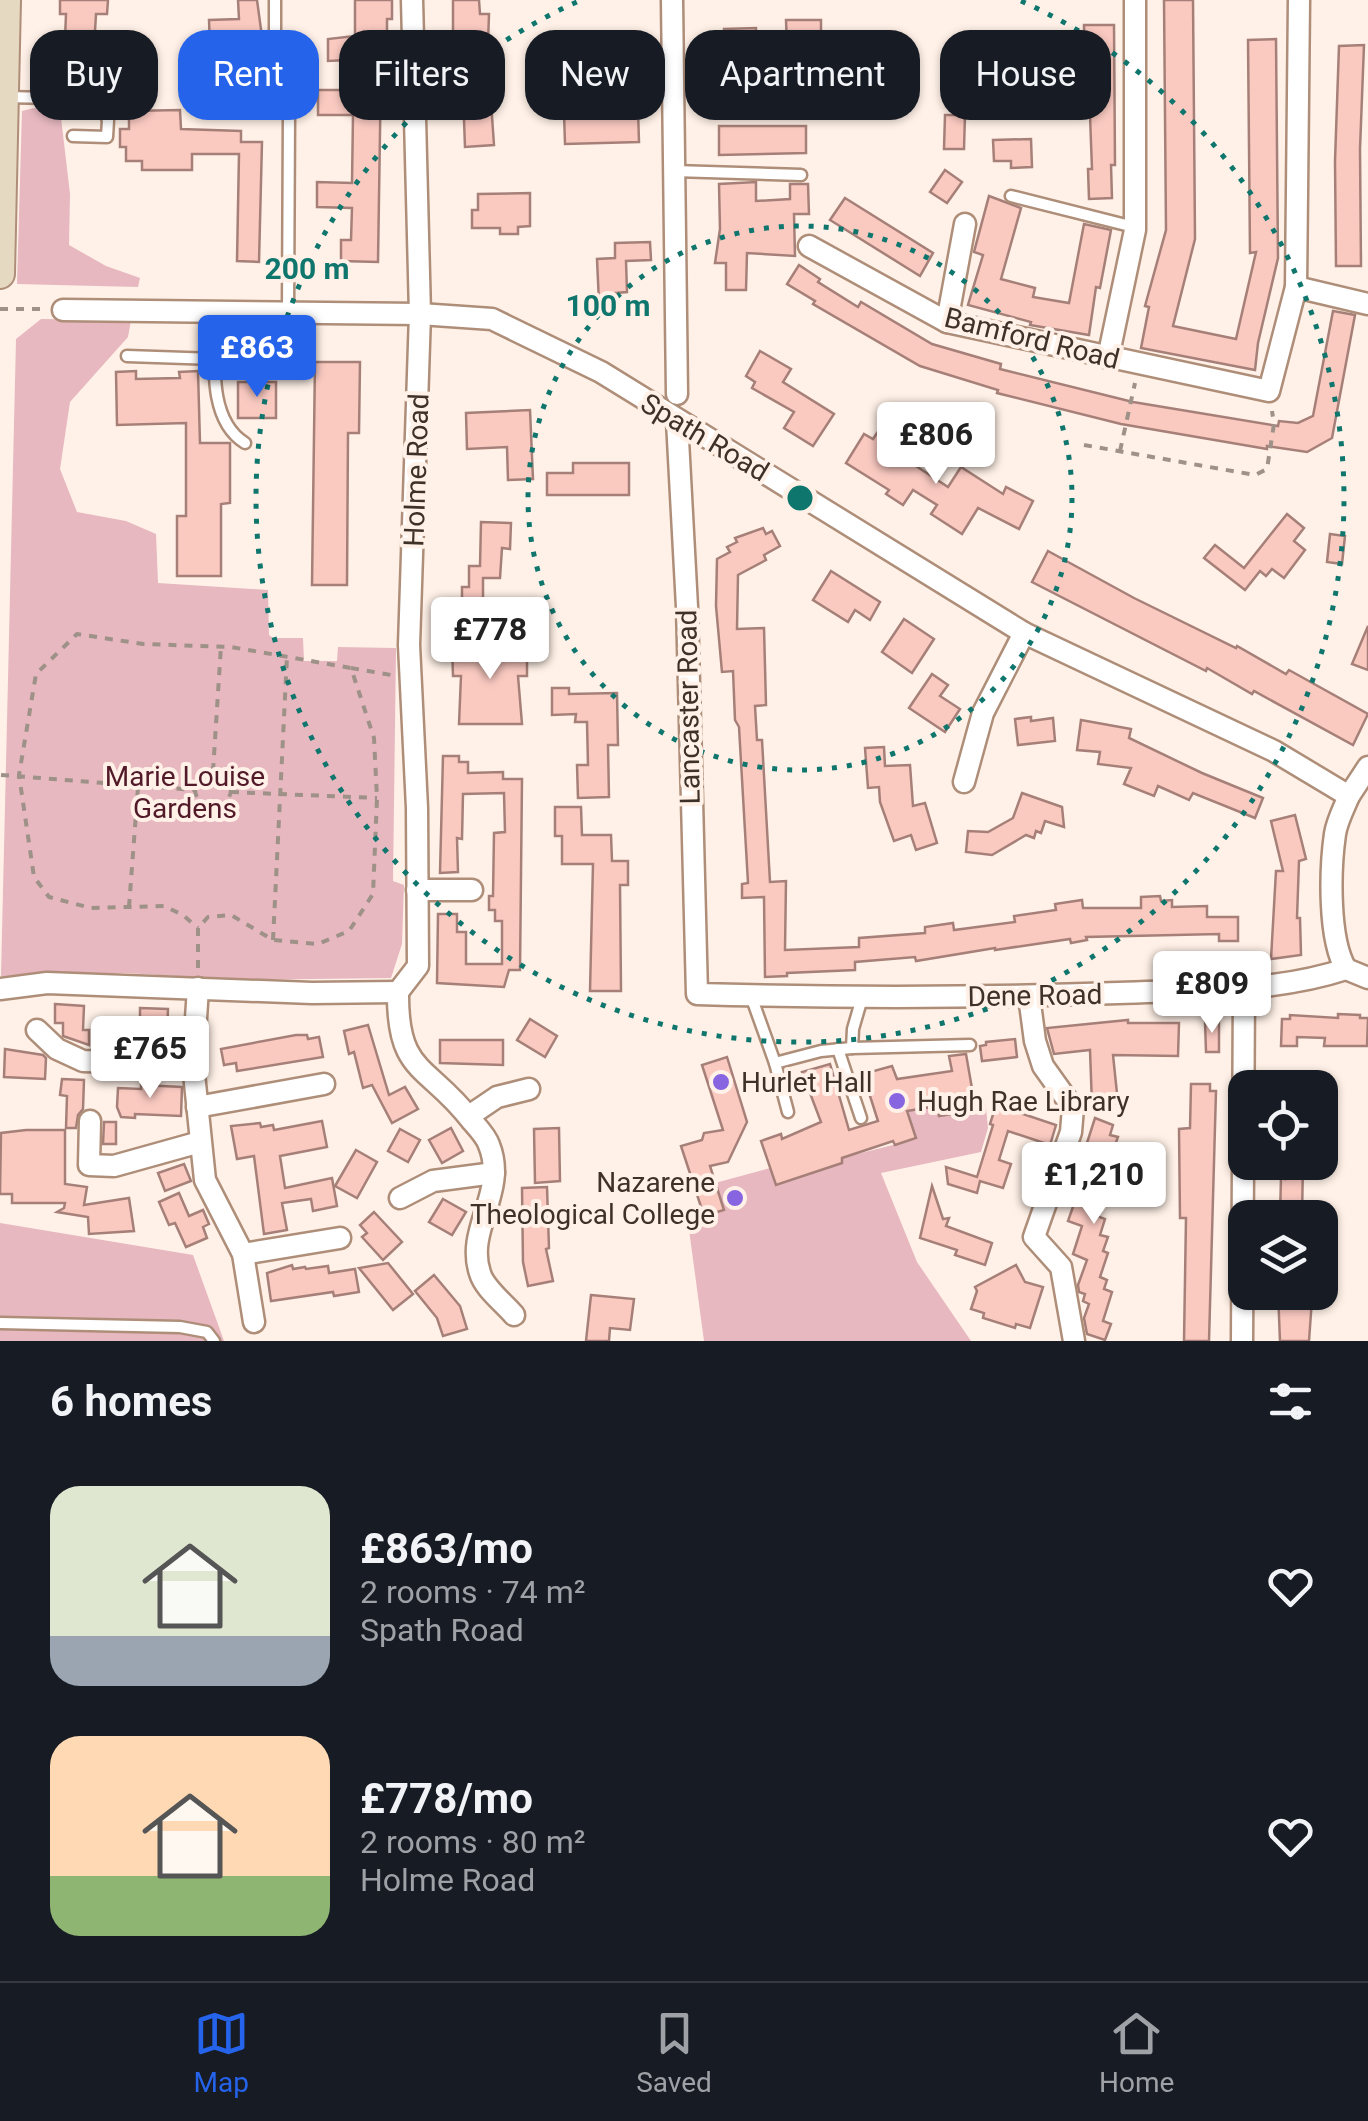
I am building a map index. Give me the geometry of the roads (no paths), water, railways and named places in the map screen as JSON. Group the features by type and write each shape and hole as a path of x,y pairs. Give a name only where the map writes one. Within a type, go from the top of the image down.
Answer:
{"main road":[{"path":"0,274 6,0"}],"street":[{"name":"Holme Road","path":"398,992 418,966 409,645 420,314 412,0"},
{"path":"672,0 677,394"},
{"path":"1108,358 1135,227 1135,0"},
{"path":"1299,0 1296,288 1368,304"},
{"path":"946,322 965,224"},
{"name":"Bamford Road","path":"809,246 946,322 1269,391 1296,288"},
{"name":"Spath Road","path":"63,310 420,314 492,319 601,372 1024,633 1274,751 1349,796"},
{"name":"Lancaster Road","path":"677,421 697,994"},
{"path":"964,782 983,714 1024,633"},
{"path":"1368,767 1349,796 1336,829 1333,862 1336,952 1346,969 1368,978"},
{"path":"417,890 472,890"},
{"name":"Dene Road","path":"697,994 862,998 1244,988 1310,980 1346,969"},
{"path":"0,989 47,983 312,994 398,992 398,1027 411,1062 469,1116 489,1144 494,1173 492,1199 476,1243 480,1276 514,1315"},
{"path":"198,988 193,1064 205,1180 242,1254 254,1322"},
{"path":"1242,1341 1244,988"},
{"path":"1028,996 1043,1066 1074,1108 1071,1132 1034,1237 1061,1267 1074,1341"},
{"path":"38,1030 58,1049 83,1061 193,1064"},
{"path":"197,1107 324,1084"},
{"path":"469,1116 497,1097 529,1089"},
{"path":"90,1121 89,1165 114,1166 200,1142"},
{"path":"400,1198 433,1181 494,1173"},
{"path":"242,1254 340,1238"}],"lane":[{"path":"274,30 275,0"},
{"path":"4,97 98,99 108,120 106,137 73,136"},
{"path":"288,313 289,120"},
{"path":"674,171 801,176"},
{"path":"1012,196 1135,227"},
{"path":"215,312 222,420 232,435 246,443"},
{"path":"127,356 216,359"},
{"path":"750,995 788,1112"},
{"path":"852,1048 862,998"},
{"path":"775,1063 852,1048 970,1045"},
{"path":"838,1050 860,1118"},
{"path":"0,1323 180,1327 207,1332 214,1341"}],"place":[{"name":"Hurlet Hall","path":"721,1082"},
{"name":"Hugh Rae Library","path":"897,1101"},
{"name":"Nazarene Theological College","path":"735,1198"}],"park label":[{"name":"Marie Louise Gardens","path":"185,792"}]}
